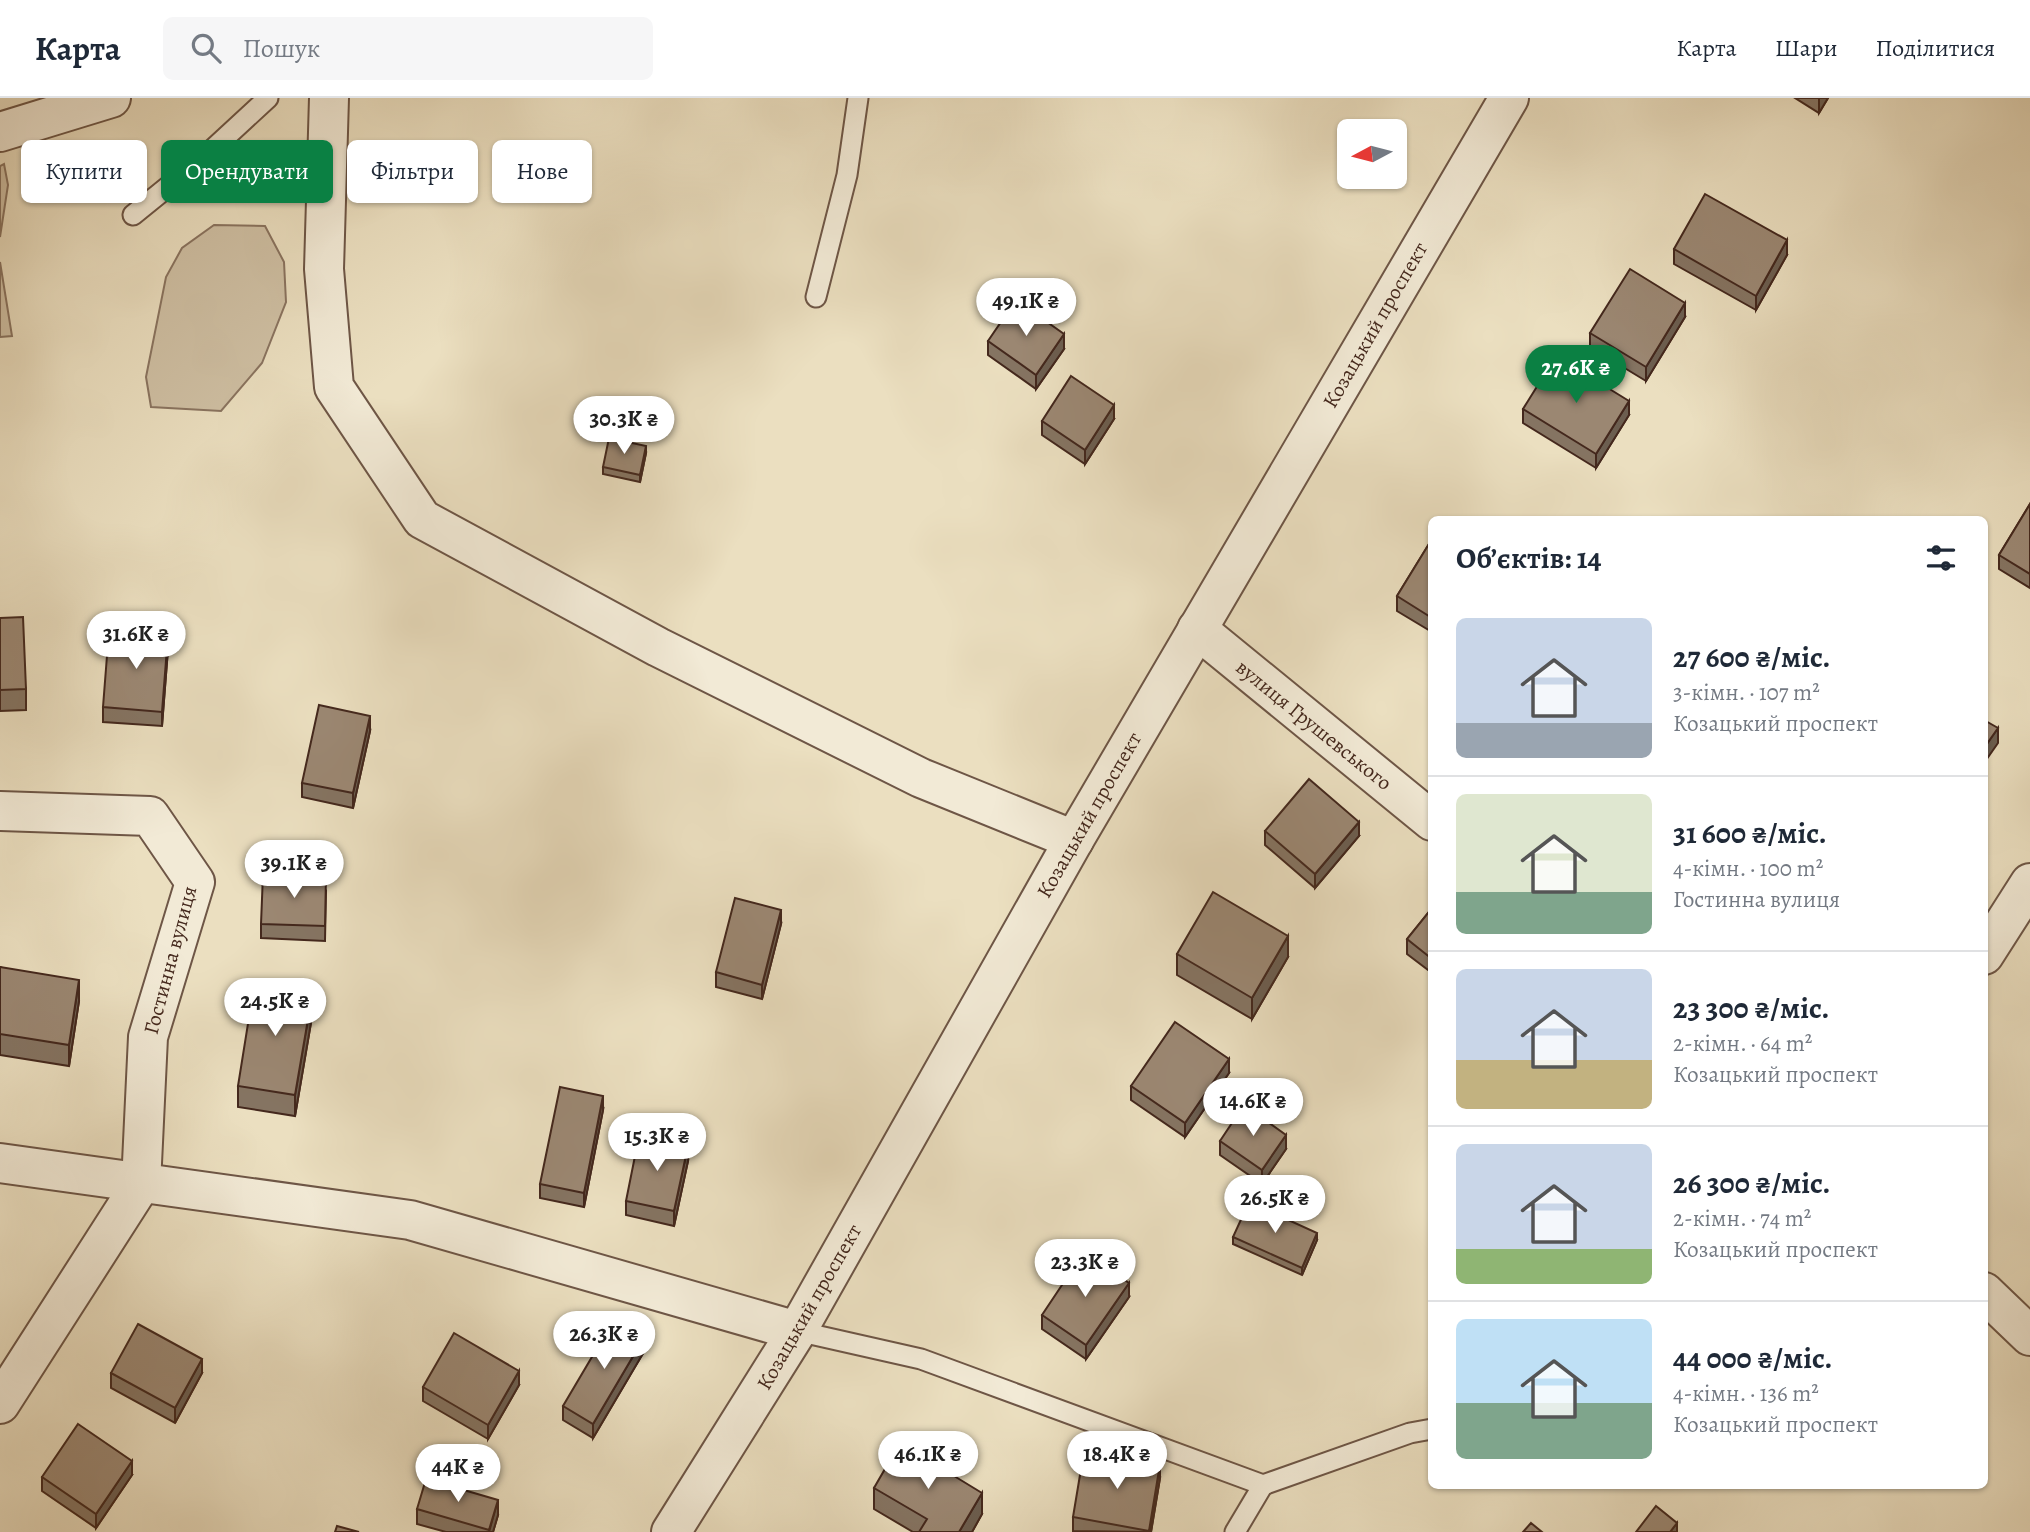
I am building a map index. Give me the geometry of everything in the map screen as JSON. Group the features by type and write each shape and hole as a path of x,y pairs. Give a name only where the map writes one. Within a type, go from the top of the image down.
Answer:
{"street":[{"path":"0,132 111,98"},
{"path":"329,98 324,269 334,387 422,519 658,647 922,778 1074,840"},
{"name":"Козацький проспект","path":"671,1532 797,1331 1074,840 1509,98"},
{"name":"вулиця Грушевського","path":"1197,629 1428,818"},
{"name":"Гостинна вулиця","path":"0,811 150,816 195,882 148,1037 141,1184"},
{"path":"1988,949 2030,883"},
{"path":"0,1163 410,1220 797,1331"},
{"path":"0,1404 141,1184"},
{"path":"1988,1296 2030,1336"}],"lane":[{"path":"134,215 202,159 268,98"},
{"path":"816,297 847,175 858,98"},
{"path":"797,1331 921,1359 1263,1485 1410,1433 1428,1430"},
{"path":"1235,1532 1263,1485"}],"shaded area":[{"path":"4,164 8,185 0,237 0,166"},
{"path":"214,225 265,226 284,262 286,302 262,363 221,411 151,407 146,377 166,277 182,248"},
{"path":"0,262 12,336 0,337"}],"building":[{"path":"1705,194 1787,240 1756,296 1674,249"},
{"path":"1630,269 1685,303 1646,367 1590,333"},
{"path":"1016,300 1064,334 1036,375 988,341"},
{"path":"1556,356 1629,401 1596,454 1523,409"},
{"path":"1071,376 1114,405 1085,450 1042,421"},
{"path":"609,438 646,446 640,475 603,467"},
{"path":"2030,504 2030,574 1999,555"},
{"path":"1428,546 1428,615 1397,596"},
{"path":"23,617 26,689 0,690 0,618"},
{"path":"109,630 168,635 162,712 103,707"},
{"path":"319,705 370,716 353,793 302,783"},
{"path":"1988,722 1998,728 1988,742"},
{"path":"1309,779 1359,822 1315,874 1265,831"},
{"path":"263,874 326,876 325,926 261,924"},
{"path":"1213,892 1288,936 1252,998 1177,954"},
{"path":"735,898 781,910 762,985 716,972"},
{"path":"1428,913 1428,956 1407,939"},
{"path":"0,967 79,980 69,1045 0,1034"},
{"path":"255,980 313,990 295,1095 238,1086"},
{"path":"1175,1022 1229,1059 1185,1123 1131,1086"},
{"path":"560,1087 603,1096 584,1193 540,1184"},
{"path":"1244,1105 1286,1135 1262,1170 1220,1141"},
{"path":"639,1136 688,1146 674,1211 626,1201"},
{"path":"1249,1202 1317,1233 1302,1268 1233,1237"},
{"path":"1084,1252 1129,1283 1086,1345 1042,1315"},
{"path":"615,1318 645,1336 593,1424 563,1406"},
{"path":"138,1324 202,1359 175,1408 111,1373"},
{"path":"454,1333 519,1371 488,1425 423,1387"},
{"path":"78,1424 132,1461 96,1514 42,1477"},
{"path":"900,1443 982,1493 959,1532 919,1532 927,1519 874,1488"},
{"path":"1084,1451 1160,1464 1149,1531 1073,1517"},
{"path":"426,1479 498,1500 489,1530 417,1509"},
{"path":"1656,1506 1677,1523 1670,1532 1636,1532"},
{"path":"1531,1523 1542,1532 1523,1532"},
{"path":"337,1526 359,1532 335,1532"}]}
